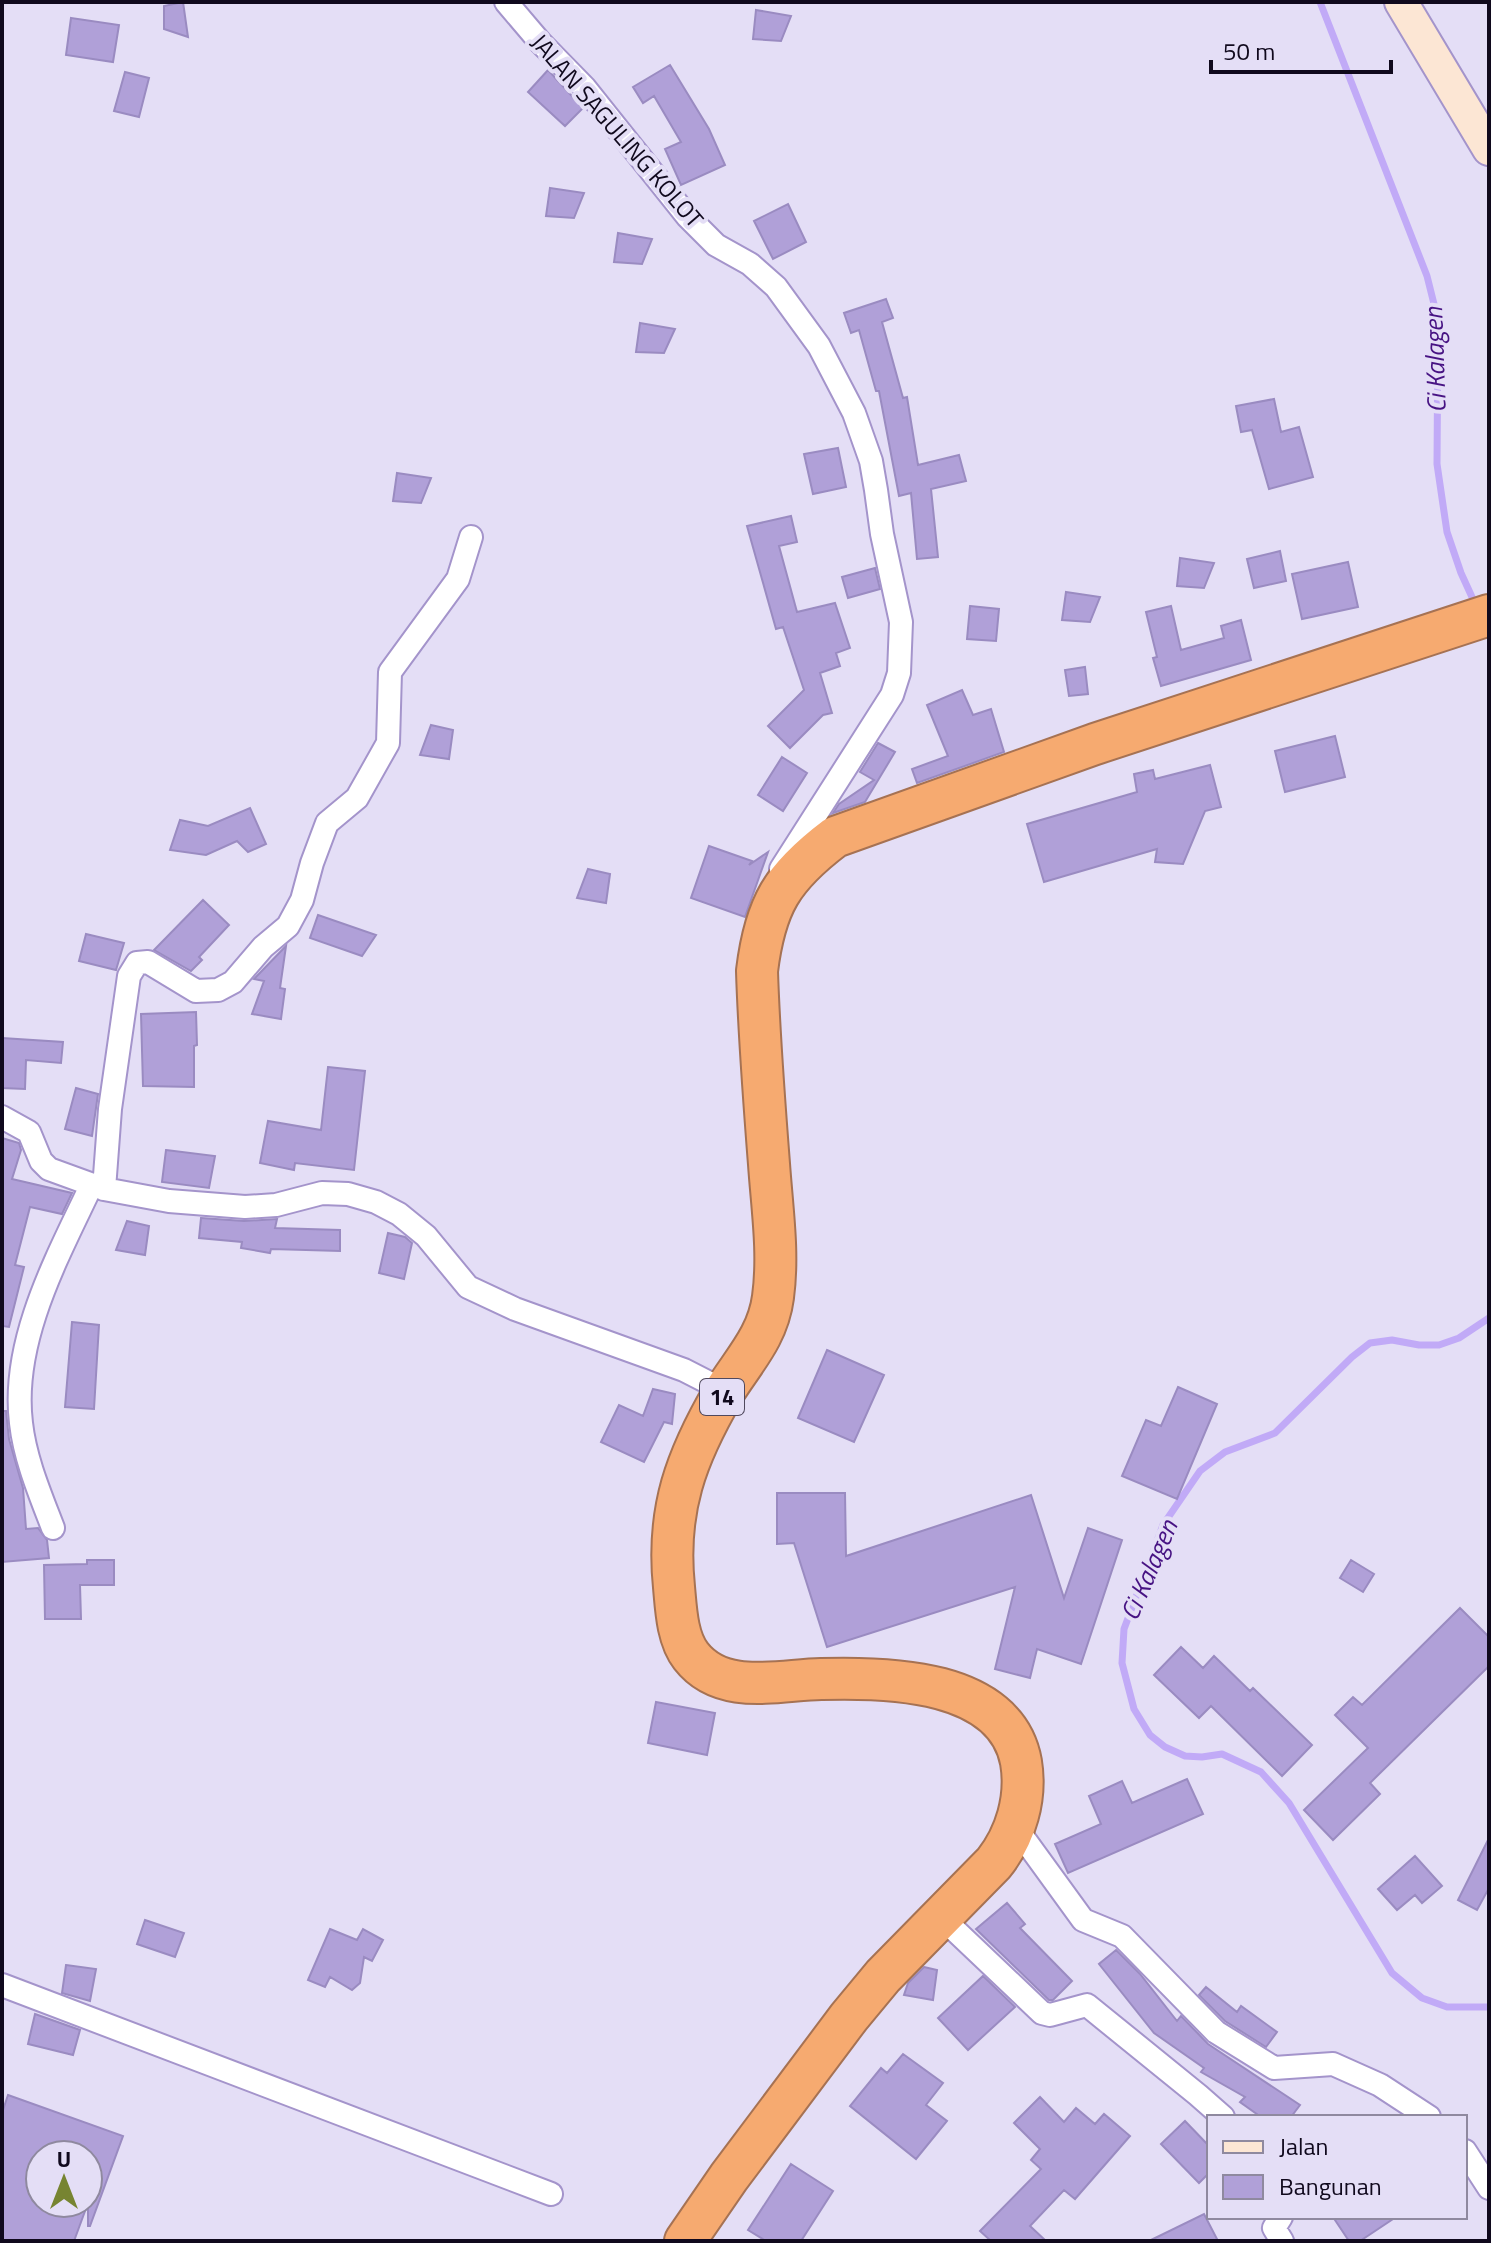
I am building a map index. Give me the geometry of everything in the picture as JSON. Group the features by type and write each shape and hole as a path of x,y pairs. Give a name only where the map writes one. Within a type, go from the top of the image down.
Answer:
{"highway":[{"name":"14","path":"685,2241 849,2017 883,1976 1010,1843 1022,1797 1018,1749 1004,1723 993,1712 971,1699 905,1682 869,1678 748,1683 728,1680 708,1672 691,1657 684,1645 674,1588 677,1497 686,1467 725,1391 755,1348 767,1324 773,1296 775,1245 757,971 762,934 774,902 806,858 835,837 1095,744 1489,615"}],"street":[{"name":"JALAN SAGULING KOLOT","path":"506,2 585,88 687,216 716,245 750,264 776,287 819,346 839,381 871,461 901,622 899,673 892,695 785,860 761,917 762,934"},
{"path":"1401,2 1489,149"},
{"path":"53,1528 33,1475 21,1425 19,1389 30,1335 55,1263 98,1188 129,976 137,963 148,962 196,991 218,990 233,982 263,947 288,926 302,900 327,823 357,798 388,743 390,672 458,579 471,537"},
{"path":"2,1117 29,1132 41,1161 49,1169 98,1188 169,1201 245,1207 276,1205 322,1193 348,1194 376,1202 399,1214 426,1236 468,1287 515,1309 684,1370 725,1391"},
{"path":"1014,1825 1083,1920 1122,1936 1216,2032 1274,2068 1333,2064 1380,2085 1426,2115"},
{"path":"941,1917 1042,2013 1050,2015 1087,2005 1221,2115"},
{"path":"2,1985 551,2194"},
{"path":"1467,2154 1489,2188"},
{"path":"1280,2219 1274,2228 1282,2241"}],"building":[{"path":"183,2 188,37 164,29 164,6"},
{"path":"756,10 791,16 781,41 753,39"},
{"path":"71,18 119,25 113,62 66,55"},
{"path":"670,65 709,129 725,165 681,185 665,149 681,142 654,96 643,103 633,87"},
{"path":"548,70 583,108 565,126 528,92"},
{"path":"125,72 149,78 139,117 114,111"},
{"path":"550,188 584,193 574,218 546,216"},
{"path":"788,204 806,242 773,259 754,221"},
{"path":"618,233 652,239 642,264 614,262"},
{"path":"886,299 893,318 882,322 903,398 907,397 918,465 959,455 966,481 931,489 938,557 917,559 911,493 899,496 879,391 876,391 859,330 851,333 844,313"},
{"path":"640,323 675,329 664,353 636,352"},
{"path":"1274,399 1281,432 1299,427 1313,477 1269,489 1252,430 1241,432 1236,406"},
{"path":"838,448 846,487 813,494 804,454"},
{"path":"397,473 431,478 421,503 393,501"},
{"path":"791,516 797,542 779,546 797,612 835,603 850,648 836,653 840,666 820,673 832,713 823,715 790,748 768,726 804,690 783,627 776,629 747,526"},
{"path":"1280,551 1286,581 1254,588 1247,559"},
{"path":"1180,558 1214,563 1204,588 1177,586"},
{"path":"1348,562 1358,607 1302,619 1292,574"},
{"path":"875,568 880,589 848,598 842,577"},
{"path":"1066,592 1100,597 1090,622 1062,620"},
{"path":"970,606 999,609 996,641 967,639"},
{"path":"1171,606 1181,650 1224,638 1221,626 1241,620 1251,660 1161,686 1146,612"},
{"path":"1085,667 1088,694 1069,696 1065,670"},
{"path":"962,690 973,715 991,709 1004,752 917,783 912,769 948,756 927,705"},
{"path":"431,725 453,730 449,759 420,755"},
{"path":"1335,736 1345,777 1285,792 1275,751"},
{"path":"878,743 895,752 865,802 833,813 839,804 874,780 860,772"},
{"path":"782,757 807,773 783,811 758,795"},
{"path":"1210,765 1221,807 1205,811 1183,864 1155,862 1157,849 1044,882 1027,824 1137,792 1134,774 1153,770 1155,779"},
{"path":"250,808 266,844 248,852 237,841 206,855 170,850 180,820 208,826"},
{"path":"709,846 752,861 749,865 768,852 745,917 691,898"},
{"path":"588,869 610,874 606,903 577,898"},
{"path":"203,900 229,925 199,957 202,960 191,971 154,950"},
{"path":"318,915 376,935 362,956 310,938"},
{"path":"86,934 124,943 116,970 79,961"},
{"path":"286,946 280,988 285,989 281,1019 252,1014 264,981 254,979"},
{"path":"196,1012 194,1087 143,1086 141,1014"},
{"path":"2,1038 63,1042 61,1063 26,1060 25,1089 2,1088"},
{"path":"328,1067 365,1071 354,1170 295,1163 294,1170 260,1163 268,1121 321,1130"},
{"path":"76,1088 98,1094 92,1136 65,1129"},
{"path":"2,1138 19,1143 21,1150 12,1179 72,1193 62,1214 30,1207 15,1265 24,1267 9,1327 2,1326"},
{"path":"166,1150 215,1156 209,1188 162,1182"},
{"path":"201,1218 244,1221 277,1219 275,1228 340,1230 340,1251 271,1249 270,1253 241,1248 242,1242 199,1238"},
{"path":"127,1221 149,1226 145,1255 116,1250"},
{"path":"388,1233 405,1237 412,1243 404,1279 379,1273"},
{"path":"72,1322 99,1325 94,1409 65,1407"},
{"path":"827,1350 884,1375 854,1442 798,1418"},
{"path":"1178,1387 1217,1404 1177,1499 1122,1476 1146,1420 1161,1426"},
{"path":"653,1389 675,1394 672,1424 664,1422 644,1462 601,1442 619,1405 643,1416"},
{"path":"2,1411 6,1411 9,1439 23,1488 26,1529 38,1528 47,1540 49,1558 2,1562"},
{"path":"777,1493 845,1493 846,1556 1031,1495 1064,1598 1088,1528 1122,1540 1081,1664 1037,1649 1030,1678 995,1669 1015,1587 827,1647 794,1543 777,1544"},
{"path":"87,1560 114,1560 114,1585 80,1585 81,1619 45,1619 44,1565 87,1564"},
{"path":"1351,1560 1374,1574 1363,1592 1340,1578"},
{"path":"1460,1608 1489,1637 1489,1666 1370,1783 1380,1794 1333,1840 1304,1810 1368,1748 1335,1715 1353,1697 1362,1705"},
{"path":"1181,1647 1203,1668 1214,1656 1250,1691 1253,1688 1312,1745 1282,1776 1211,1706 1199,1718 1154,1675"},
{"path":"656,1702 715,1713 707,1755 648,1743"},
{"path":"1187,1779 1203,1814 1068,1873 1055,1844 1101,1824 1089,1796 1122,1781 1132,1803"},
{"path":"1489,1838 1489,1888 1477,1910 1458,1900"},
{"path":"1415,1856 1442,1886 1422,1903 1415,1895 1397,1910 1378,1889"},
{"path":"1007,1903 1025,1924 1020,1928 1072,1981 1053,2000 1049,2000 976,1929"},
{"path":"145,1920 184,1933 175,1957 137,1944"},
{"path":"330,1929 357,1940 363,1929 383,1940 372,1961 364,1957 360,1983 352,1990 330,1977 325,1987 308,1980"},
{"path":"1116,1950 1140,1974 1177,2021 1181,2016 1208,2044 1300,2105 1292,2115 1258,2115 1240,2102 1245,2097 1201,2072 1204,2068 1154,2033 1099,1964"},
{"path":"66,1965 96,1969 90,2001 62,1993"},
{"path":"924,1967 937,1970 933,2000 904,1995 908,1983"},
{"path":"983,1976 1015,2007 968,2050 938,2018"},
{"path":"1206,1987 1237,2012 1241,2006 1277,2032 1266,2047 1225,2021 1199,1995"},
{"path":"35,2014 80,2030 73,2055 28,2044"},
{"path":"903,2054 943,2083 926,2105 947,2121 916,2159 850,2106 881,2068 887,2073"},
{"path":"8,2095 123,2136 104,2188 104,2139 24,2139 24,2219 82,2219 74,2241 2,2241 2,2113"},
{"path":"1040,2097 1064,2122 1076,2108 1095,2124 1104,2114 1130,2136 1075,2199 1064,2190 1030,2226 1046,2241 991,2241 980,2231 1041,2169 1031,2160 1040,2149 1014,2123"},
{"path":"1185,2121 1207,2144 1207,2175 1199,2183 1161,2144"},
{"path":"791,2164 833,2191 801,2241 766,2241 748,2230"},
{"path":"1204,2214 1218,2241 1149,2241"},
{"path":"1334,2219 1393,2219 1360,2241 1349,2241"}],"waterway":[{"name":"Ci Kalagen","path":"1320,2 1427,276 1438,320 1437,464 1447,532 1477,608"},
{"name":"Ci Kalagen","path":"1489,1318 1459,1338 1439,1345 1392,1340 1370,1343 1275,1433 1225,1452 1200,1471 1163,1525 1124,1629 1122,1663 1134,1709 1150,1735 1165,1747 1185,1756 1222,1754 1261,1772 1289,1803 1392,1973 1422,1998 1447,2007 1489,2007"}]}
